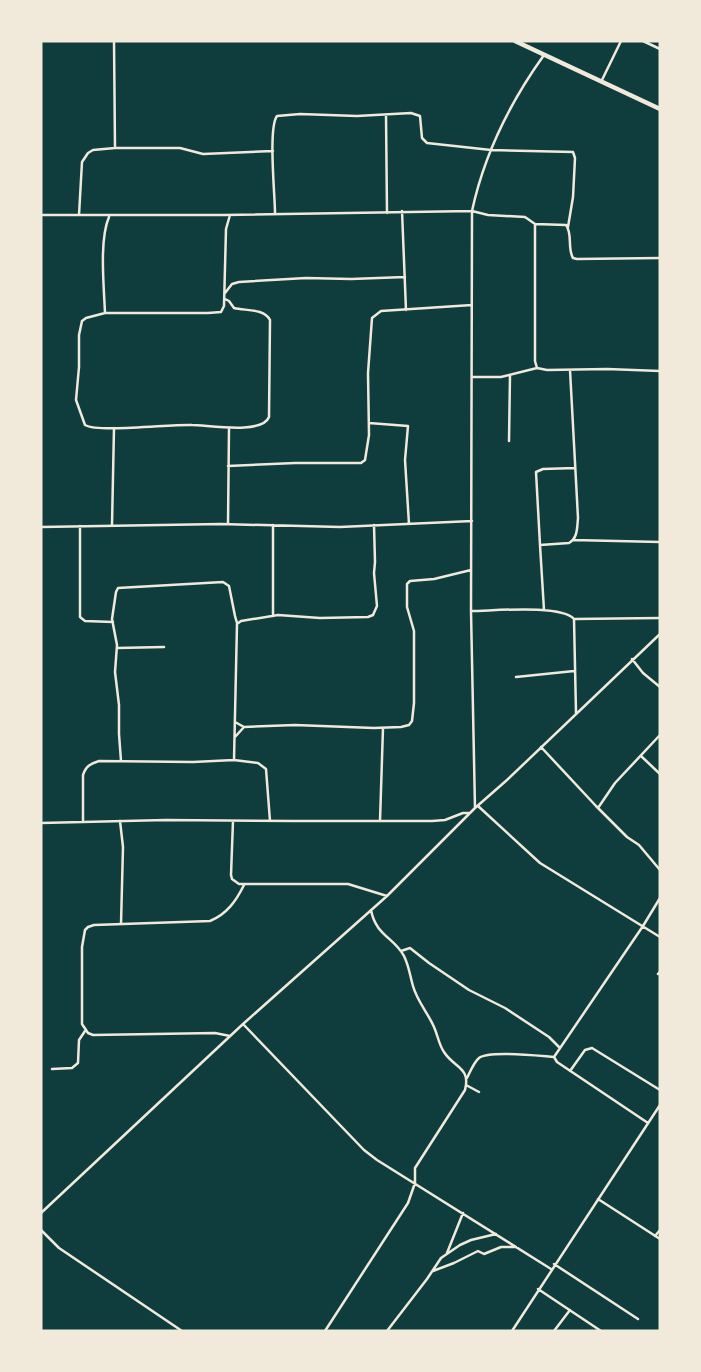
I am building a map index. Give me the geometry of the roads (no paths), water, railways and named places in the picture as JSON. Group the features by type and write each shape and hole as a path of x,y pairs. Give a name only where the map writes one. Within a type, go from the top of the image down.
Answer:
{"highway":[{"path":"515,41 660,110"}],"street":[{"path":"114,41 115,148"},
{"path":"601,82 621,41"},
{"path":"643,41 660,49"},
{"path":"544,55 515,101 491,150 480,178 472,211 471,612 476,807 540,863 660,937"},
{"path":"275,214 273,150 274,123 277,116 300,114 411,114 420,116 422,138 427,143 491,150 573,152 575,158 574,197 568,227 570,252 573,258 660,258"},
{"path":"386,115 387,213"},
{"path":"79,215 80,169 84,158 93,150 180,148 203,154 273,150"},
{"path":"402,211 406,310"},
{"path":"41,215 230,215 472,211 488,215 528,217 535,224 563,224 568,227"},
{"path":"226,293 224,286 226,229 230,215"},
{"path":"105,313 104,259 106,228 109,216"},
{"path":"535,224 535,361 537,368"},
{"path":"225,299 234,308 265,314 270,320 268,421 264,424 229,428 173,424 96,428 85,425 82,422 76,400 80,326 86,318 105,313 221,312 226,293 232,284 239,282 306,278 406,277"},
{"path":"228,466 296,462 361,463 367,455 369,423 368,373 372,318 381,311 472,305"},
{"path":"472,377 501,376 537,368 547,370 607,369 660,371"},
{"path":"540,545 569,543 576,536 578,518 570,370"},
{"path":"509,441 510,374"},
{"path":"369,423 408,426 405,460 409,524"},
{"path":"112,525 114,428"},
{"path":"228,524 229,428"},
{"path":"544,610 536,472 543,469 575,468"},
{"path":"41,527 228,524 326,528 472,521"},
{"path":"273,525 273,616"},
{"path":"234,760 235,630 238,624 240,621 273,616 320,618 373,616 377,606 374,573 374,525"},
{"path":"80,526 80,617 85,621 113,622"},
{"path":"573,540 660,542"},
{"path":"235,722 244,727 294,725 383,728 408,725 412,721 414,703 414,631 407,607 407,584 471,570"},
{"path":"121,761 119,705 115,672 117,648 113,622 118,588 227,583 234,616 238,624"},
{"path":"471,612 544,610 567,613 574,619 660,618"},
{"path":"574,619 576,713"},
{"path":"41,1213 243,1024 387,896 476,807 508,780 660,634"},
{"path":"117,648 164,647"},
{"path":"632,659 643,673 660,687"},
{"path":"516,677 574,671"},
{"path":"235,738 244,727"},
{"path":"380,821 383,728"},
{"path":"598,808 614,783 660,735"},
{"path":"541,747 598,808 627,837 639,845 660,870"},
{"path":"641,756 660,774"},
{"path":"83,822 83,775 85,769 90,764 99,761 193,762 234,760 258,763 266,769 270,821"},
{"path":"41,822 445,820 463,813 470,813"},
{"path":"232,820 231,875 234,882 244,885 348,884 387,896"},
{"path":"120,821 123,847 121,924"},
{"path":"230,1036 215,1033 93,1035 85,1030 82,1024 82,947 85,930 94,925 210,921 221,917 238,898 244,885"},
{"path":"554,1057 660,898"},
{"path":"371,909 376,925 401,951 416,993 434,1026 441,1047 467,1078"},
{"path":"401,951 410,948 469,990 505,1008 549,1037 560,1047"},
{"path":"243,1024 364,1150 551,1269"},
{"path":"52,1069 72,1068 78,1063 79,1040 85,1030"},
{"path":"570,1071 585,1050 592,1048 660,1090"},
{"path":"325,1331 408,1202 415,1183 415,1168 465,1090 467,1078 478,1059 483,1055 511,1054 554,1057"},
{"path":"554,1057 556,1062 648,1122"},
{"path":"466,1085 479,1092"},
{"path":"512,1331 554,1264 660,1105"},
{"path":"598,1199 660,1239"},
{"path":"446,1254 463,1213"},
{"path":"656,1236 660,1230"},
{"path":"41,1231 59,1248 182,1331"},
{"path":"387,1331 441,1258 471,1240 496,1234"},
{"path":"432,1272 478,1251 484,1254 501,1247 516,1247"},
{"path":"554,1264 638,1319"},
{"path":"538,1289 601,1331"},
{"path":"554,1331 570,1310"}]}
